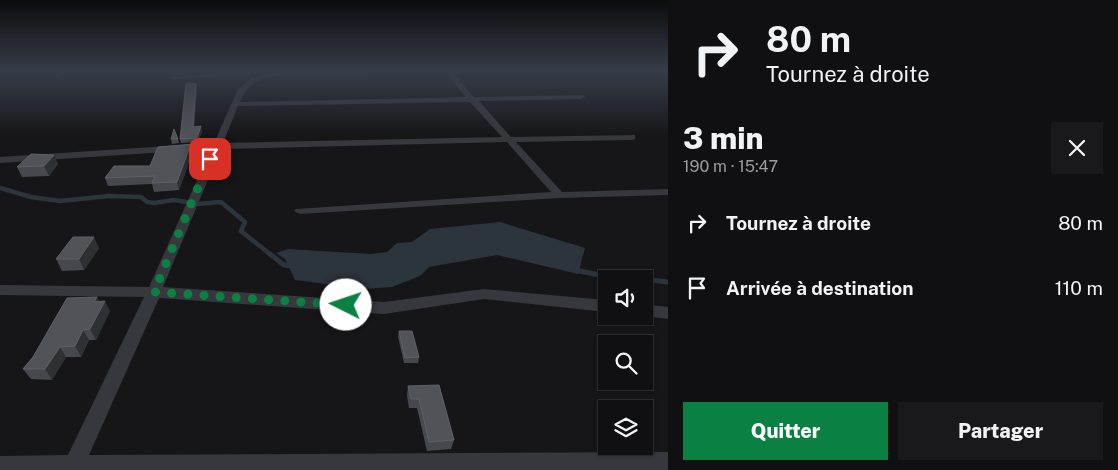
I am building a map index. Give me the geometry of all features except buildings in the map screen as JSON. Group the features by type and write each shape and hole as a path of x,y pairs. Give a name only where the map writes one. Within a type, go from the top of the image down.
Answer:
{"street":[{"path":"73,468 154,292 240,93"},
{"path":"467,93 559,195"},
{"path":"234,104 474,100 580,96"},
{"path":"0,160 216,146 632,137"},
{"path":"300,211 559,195 668,192"},
{"path":"0,290 154,292 384,308 484,294 598,305"},
{"path":"653,311 668,313"},
{"path":"0,466 73,468 668,462"}],"shaded area":[{"path":"500,222 585,248 578,274 497,255 429,267 420,276 392,287 366,289 295,280 285,259 276,253 288,249 371,254 387,252 397,243 412,242 430,229"}],"waterway":[{"path":"0,188 31,197 60,201 109,196 141,197 147,202 154,203 174,200 198,204 221,202 245,222 241,231 271,255"},
{"path":"270,254 284,265 293,266"},
{"path":"575,270 598,275"},
{"path":"653,280 668,282"}],"route":[{"path":"210,159 154,292 346,305"}]}
